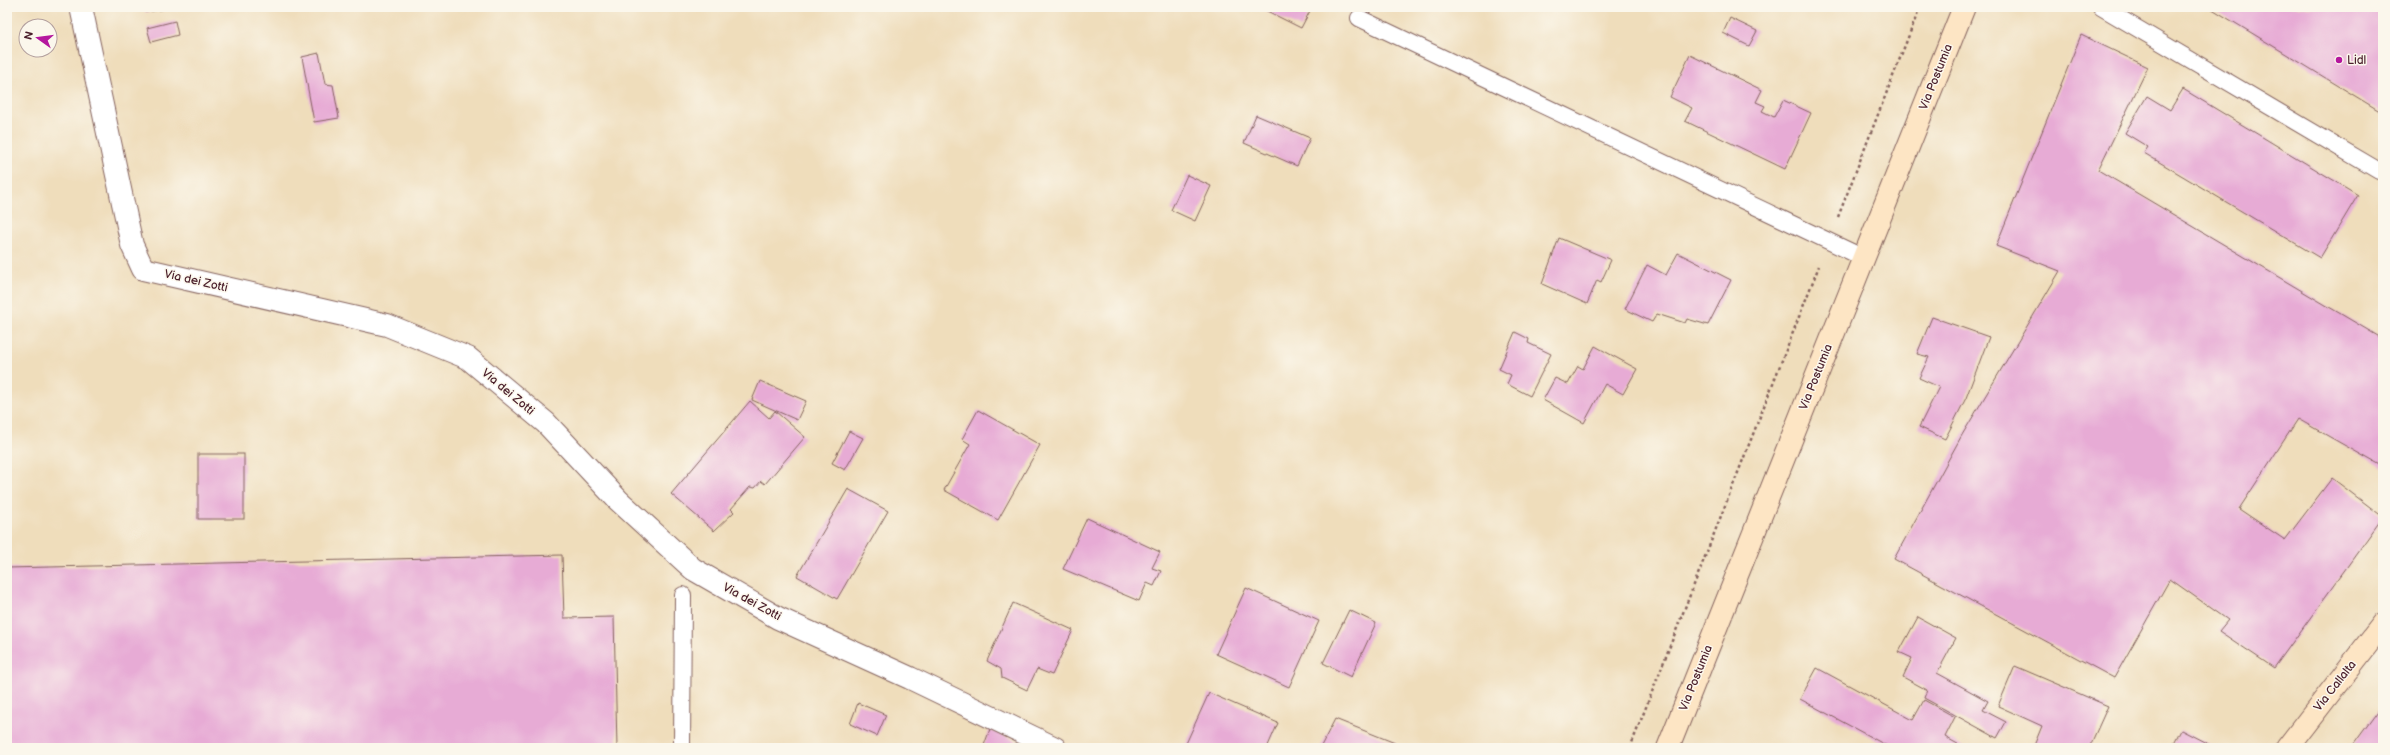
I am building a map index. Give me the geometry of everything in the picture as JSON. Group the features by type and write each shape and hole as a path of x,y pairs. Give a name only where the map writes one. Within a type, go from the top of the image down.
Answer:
{"street":[{"name":"Via dei Zotti","path":"81,7 132,245 143,269 387,325 468,358 546,423 618,500 693,569 778,618 910,678 1055,748"},
{"name":"Via Postumia","path":"1668,748 1964,7"},
{"name":"Via Callalta","path":"2287,748 2383,624"}],"lane":[{"path":"2101,7 2379,171"},
{"path":"1360,18 1864,258"},
{"path":"682,748 683,595"}],"path":[{"path":"1630,748 1920,7"}],"building":[{"path":"144,7 173,7 174,8 145,12"},
{"path":"1259,7 1312,7 1301,28"},
{"name":"Lidl","path":"2209,7 2383,7 2383,113"},
{"path":"1730,18 1757,31 1749,46 1723,33"},
{"path":"175,21 178,35 151,42 147,28"},
{"path":"2081,35 2148,67 2098,170 2383,339 2383,467 2298,419 2239,509 2285,540 2332,478 2383,517 2274,668 2219,631 2228,620 2170,579 2114,678 1894,559 1962,435 2060,271 1996,246"},
{"path":"319,53 325,84 333,85 339,118 314,122 302,57"},
{"path":"1690,55 1762,90 1756,102 1765,106 1762,111 1774,117 1783,100 1811,113 1785,169 1685,121 1692,108 1670,97"},
{"path":"2183,89 2358,195 2320,258 2144,153 2148,147 2125,133 2147,96 2170,110"},
{"path":"1256,115 1310,138 1297,166 1244,143"},
{"path":"1187,175 1211,186 1195,221 1171,210"},
{"path":"1559,238 1611,260 1601,282 1597,280 1587,304 1542,284"},
{"path":"1678,253 1731,280 1708,325 1687,319 1685,323 1657,314 1652,322 1625,309 1647,265 1666,275"},
{"path":"1932,317 1989,337 1966,398 1945,439 1919,427 1939,387 1919,378 1929,357 1917,354"},
{"path":"1515,332 1529,339 1528,343 1551,354 1530,396 1507,384 1511,375 1499,369"},
{"path":"1595,346 1637,369 1623,394 1605,384 1584,423 1543,400 1555,378 1568,384 1578,366 1583,369"},
{"path":"760,381 806,401 797,420 752,400"},
{"path":"750,401 769,418 775,411 805,437 765,484 761,481 755,488 750,487 731,509 734,512 714,531 671,494"},
{"path":"978,410 1040,445 998,520 944,490 970,444 962,439"},
{"path":"849,431 863,438 845,470 832,463"},
{"path":"198,454 244,454 244,519 198,519"},
{"path":"848,489 888,511 837,599 797,576"},
{"path":"1087,518 1160,552 1152,568 1161,571 1154,586 1147,583 1139,601 1063,569"},
{"path":"562,555 564,618 614,617 617,748 7,748 7,568"},
{"path":"1246,588 1319,621 1289,687 1216,654"},
{"path":"1013,603 1073,630 1052,675 1037,669 1027,690 1002,678 1001,669 987,661"},
{"path":"1349,610 1376,623 1351,677 1323,663"},
{"path":"1918,617 1956,638 1937,673 1988,701 1983,710 2006,722 1997,738 1924,698 1927,690 1903,677 1912,658 1899,652"},
{"path":"2015,666 2108,706 2089,748 2033,748 2042,726 1998,706"},
{"path":"1817,668 1913,720 1924,700 1955,717 1945,737 1965,748 1891,748 1800,699"},
{"path":"1209,693 1278,723 1267,748 1184,748"},
{"path":"858,703 886,715 877,736 850,724"},
{"path":"2383,704 2383,748 2351,748"},
{"path":"1335,719 1395,743 1393,748 1320,748"},
{"path":"990,729 1031,748 983,748"},
{"path":"2181,730 2216,748 2172,748"}],"place":[{"name":"Lidl","path":"2339,60"}]}
